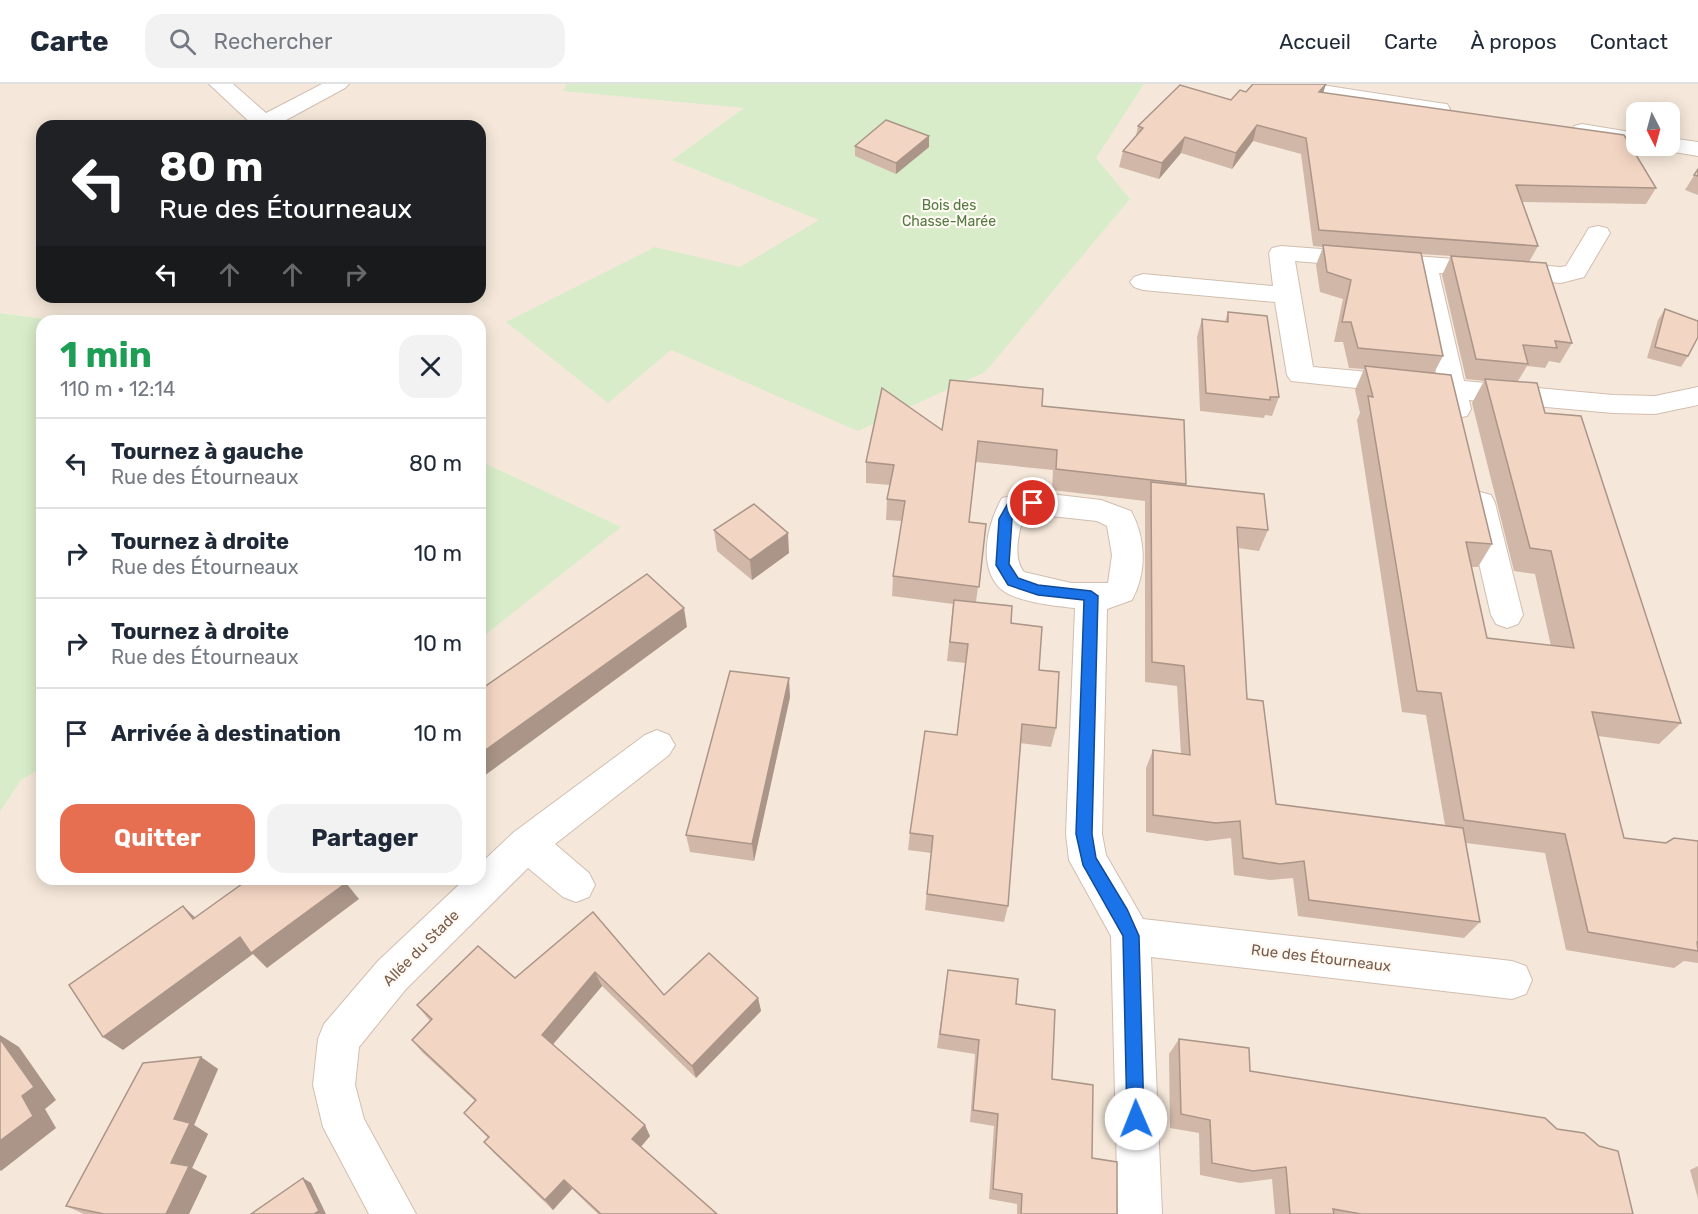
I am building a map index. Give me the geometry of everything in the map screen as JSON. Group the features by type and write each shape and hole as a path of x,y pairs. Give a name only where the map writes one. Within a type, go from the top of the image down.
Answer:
{"street":[{"path":"220,84 261,120"},
{"path":"270,120 338,84"},
{"path":"1273,84 1460,113"},
{"path":"1566,129 1626,138"},
{"path":"1680,146 1698,149"},
{"path":"1598,233 1575,272 1561,275 1281,253 1300,375 1613,404 1655,405 1698,396"},
{"path":"1425,266 1463,434"},
{"path":"1143,282 1287,295"},
{"path":"1474,479 1507,615"},
{"path":"1091,596 1084,834 1088,860 1122,915 1131,936 1140,1214"},
{"name":"Allée du Stade","path":"486,884 527,844 657,745"},
{"path":"527,844 576,885"},
{"name":"Allée du Stade","path":"394,1214 345,1127 334,1084 339,1039 392,975 485,885"},
{"name":"Rue des Étourneaux","path":"1131,936 1512,980"}],"shaded area":[{"path":"0,84 1698,84 1698,1214 0,1214 0,812 21,780 36,771 36,885 486,885 486,634 620,527 486,464 486,315 36,315 36,318 0,313"}],"green space":[{"name":"Bois des Chasse-Marée","path":"567,84 1144,84 1096,158 1130,199 985,372 858,431 671,350 608,403 506,322 655,247 740,267 819,220 672,160 744,108 563,91"},
{"path":"0,313 36,318 36,771 21,780 0,812"},
{"path":"486,464 621,527 486,634"}],"building":[{"path":"1253,84 1326,84 1319,92 1624,135 1626,156 1637,156 1656,188 1516,185 1538,246 1319,230 1306,138 1257,125 1236,153 1185,137 1162,163 1123,151 1143,128 1138,126 1180,85 1231,100 1240,90 1246,92"},
{"path":"886,120 929,136 896,163 855,146"},
{"path":"1323,245 1421,253 1443,356 1358,348 1351,322 1342,322 1351,280 1327,272"},
{"path":"1451,256 1546,263 1572,343 1555,341 1557,348 1523,345 1528,364 1476,359"},
{"path":"1665,309 1698,321 1698,337 1688,356 1655,347"},
{"path":"1228,312 1267,316 1279,397 1270,397 1270,400 1206,393 1202,319 1228,322"},
{"path":"1365,366 1451,375 1492,544 1466,542 1487,638 1574,648 1551,551 1530,548 1485,379 1537,383 1545,413 1581,416 1681,723 1592,712 1624,838 1666,843 1674,838 1698,841 1698,951 1588,932 1565,834 1464,820 1441,693 1417,691 1368,396 1373,397"},
{"path":"950,380 1043,389 1042,406 1184,420 1186,484 1056,469 1057,450 978,441 969,522 986,524 979,587 893,576 905,501 887,499 894,465 866,462 882,388 942,430"},
{"path":"1151,482 1264,494 1268,530 1237,527 1247,699 1263,701 1276,804 1463,828 1480,922 1309,900 1304,861 1280,864 1243,858 1240,821 1216,823 1153,815 1153,750 1190,755 1184,666 1152,662"},
{"path":"754,504 788,533 750,560 714,530"},
{"path":"647,574 684,608 486,750 486,686"},
{"path":"954,600 1012,606 1011,623 1042,627 1039,670 1059,672 1056,728 1022,724 1008,906 927,894 933,836 910,833 925,731 957,735 968,644 950,642"},
{"path":"730,671 789,678 752,844 686,835"},
{"path":"241,885 343,885 251,953 240,937 103,1037 69,985 183,906 193,919"},
{"path":"593,912 664,995 709,953 758,998 692,1066 595,972 542,1035 645,1125 632,1139 717,1214 601,1214 564,1180 545,1200 484,1142 489,1137 464,1113 476,1100 412,1040 432,1019 417,1005 478,946 515,978"},
{"path":"948,970 1018,979 1016,1004 1055,1010 1052,1079 1093,1085 1092,1158 1117,1162 1117,1214 1021,1214 1022,1194 993,1189 998,1114 973,1110 979,1040 940,1034"},
{"path":"0,1039 34,1087 22,1096 33,1116 0,1141"},
{"path":"1179,1039 1249,1048 1250,1071 1545,1118 1557,1129 1584,1133 1599,1146 1618,1151 1633,1214 1361,1214 1333,1209 1334,1214 1290,1214 1286,1167 1253,1171 1212,1163 1210,1120 1181,1114"},
{"path":"201,1057 174,1119 190,1123 171,1163 189,1166 166,1214 104,1214 66,1206 143,1063"},
{"path":"303,1178 319,1211 314,1214 251,1214"}],"route":[{"path":"1033,503 1013,506 1006,519 1003,565 1013,581 1038,590 1091,596 1084,834 1088,860 1122,915 1131,936 1136,1119"}]}
